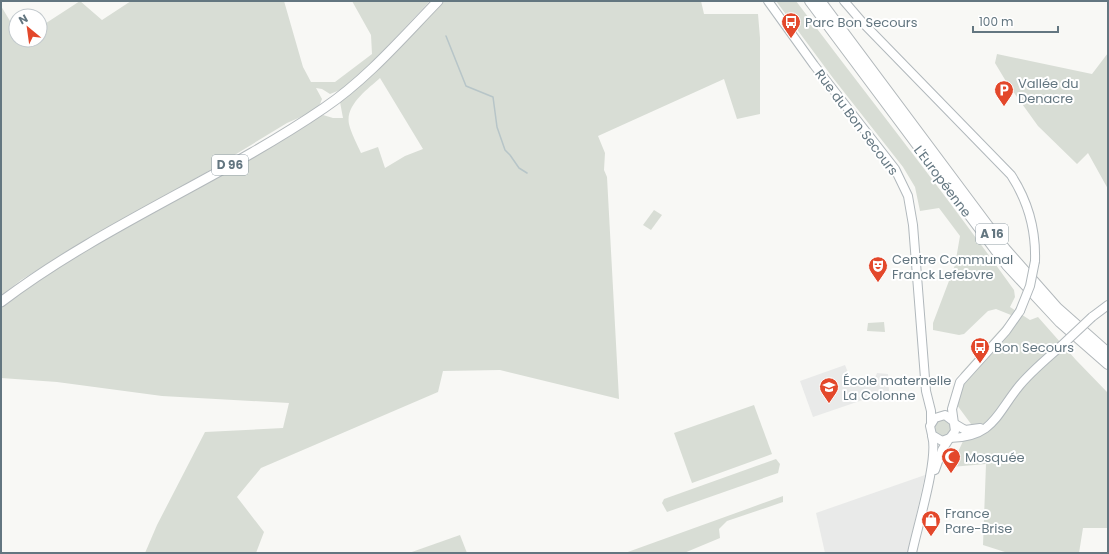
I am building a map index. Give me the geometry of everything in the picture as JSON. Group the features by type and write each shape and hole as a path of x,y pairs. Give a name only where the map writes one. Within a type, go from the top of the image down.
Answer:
{"highway":[{"name":"L'Européenne","path":"810,1 1010,270 1060,322 1108,364"},
{"name":"L'Européenne","path":"820,1 1016,263 1057,308 1108,353"},
{"path":"828,1 893,100"}],"main road":[{"name":"D 96","path":"1,302 60,261 263,146 324,108 361,78 438,1"},
{"name":"Rue du Bon Secours","path":"768,1 799,45 892,166 900,179 909,200 913,225 926,391 931,411 931,422"},
{"path":"844,1 863,23 1011,175 1023,197 1031,220 1034,235 1035,261 1030,286 1020,311 1006,331 960,382 952,409 955,432 942,450 936,468 917,553"},
{"path":"932,436 941,441 965,437 980,432 992,424 1024,381 1092,317 1108,305"},
{"path":"912,553 930,477 934,446 930,430 931,422 936,417 943,415 964,430 977,429 991,422 1002,410"}],"shaded area":[{"path":"80,1 102,20 131,1 284,1 303,67 311,82 335,82 372,54 371,35 352,1 430,1 350,86 330,94 322,89 316,88 322,99 320,104 312,112 287,123 205,173 82,243 21,280 1,296 1,6 8,18 8,48 48,48 48,22"},
{"path":"443,1 701,1 704,14 758,14 760,38 760,114 737,119 724,79 598,136 605,153 604,170 607,177 619,399 500,370 443,371 438,392 261,468 237,497 264,532 256,553 145,553 157,525 205,432 283,428 289,403 162,396 57,382 1,378 1,308 42,277 100,242 323,115 333,118 343,118 340,102","holes":["380,78 423,149 405,156 385,168 378,147 361,153 349,124 350,110 358,98"]},
{"path":"776,1 796,1 934,181 1014,290 1015,297 1010,307 1030,320 1038,317 1108,393 1108,528 1083,528 1079,553 1008,553 983,545 986,464 951,467 971,424 957,405 958,381 961,373 1006,323 1011,315 996,309 988,311 964,334 959,335 933,330 933,323 955,265 960,236 939,208 920,211 915,187 903,167 833,78"},
{"path":"1108,53 1108,189 1088,153 1077,164 1038,126 1007,83 995,63 997,54 1092,74"},
{"path":"654,210 662,215 651,230 643,225"},
{"path":"884,322 885,332 867,331 868,323"},
{"name":"École maternelle La Colonne","path":"845,365 851,380 874,380 877,373 888,374 889,391 813,417 800,381"},
{"path":"754,405 772,454 692,483 674,433"},
{"path":"942,419 948,422 951,428 948,434 942,437 936,434 933,428 936,422"},
{"path":"776,459 780,464 778,473 667,512 662,503 664,499"},
{"path":"925,475 908,553 825,553 816,513"},
{"path":"783,496 783,502 727,521 719,529 720,538 684,553 625,553"},
{"path":"460,535 467,553 409,553"}],"waterway":[{"path":"446,36 466,86 493,97 497,127 505,150 519,168 527,173"}],"place":[{"name":"Parc Bon Secours","path":"791,39"},
{"name":"Vallée du Denacre","path":"1004,107"},
{"name":"Centre Communal Franck Lefebvre","path":"878,283"},
{"name":"Bon Secours","path":"980,364"},
{"name":"École maternelle La Colonne","path":"829,404"},
{"name":"Mosquée","path":"951,474"},
{"name":"France Pare-Brise","path":"931,537"}]}
